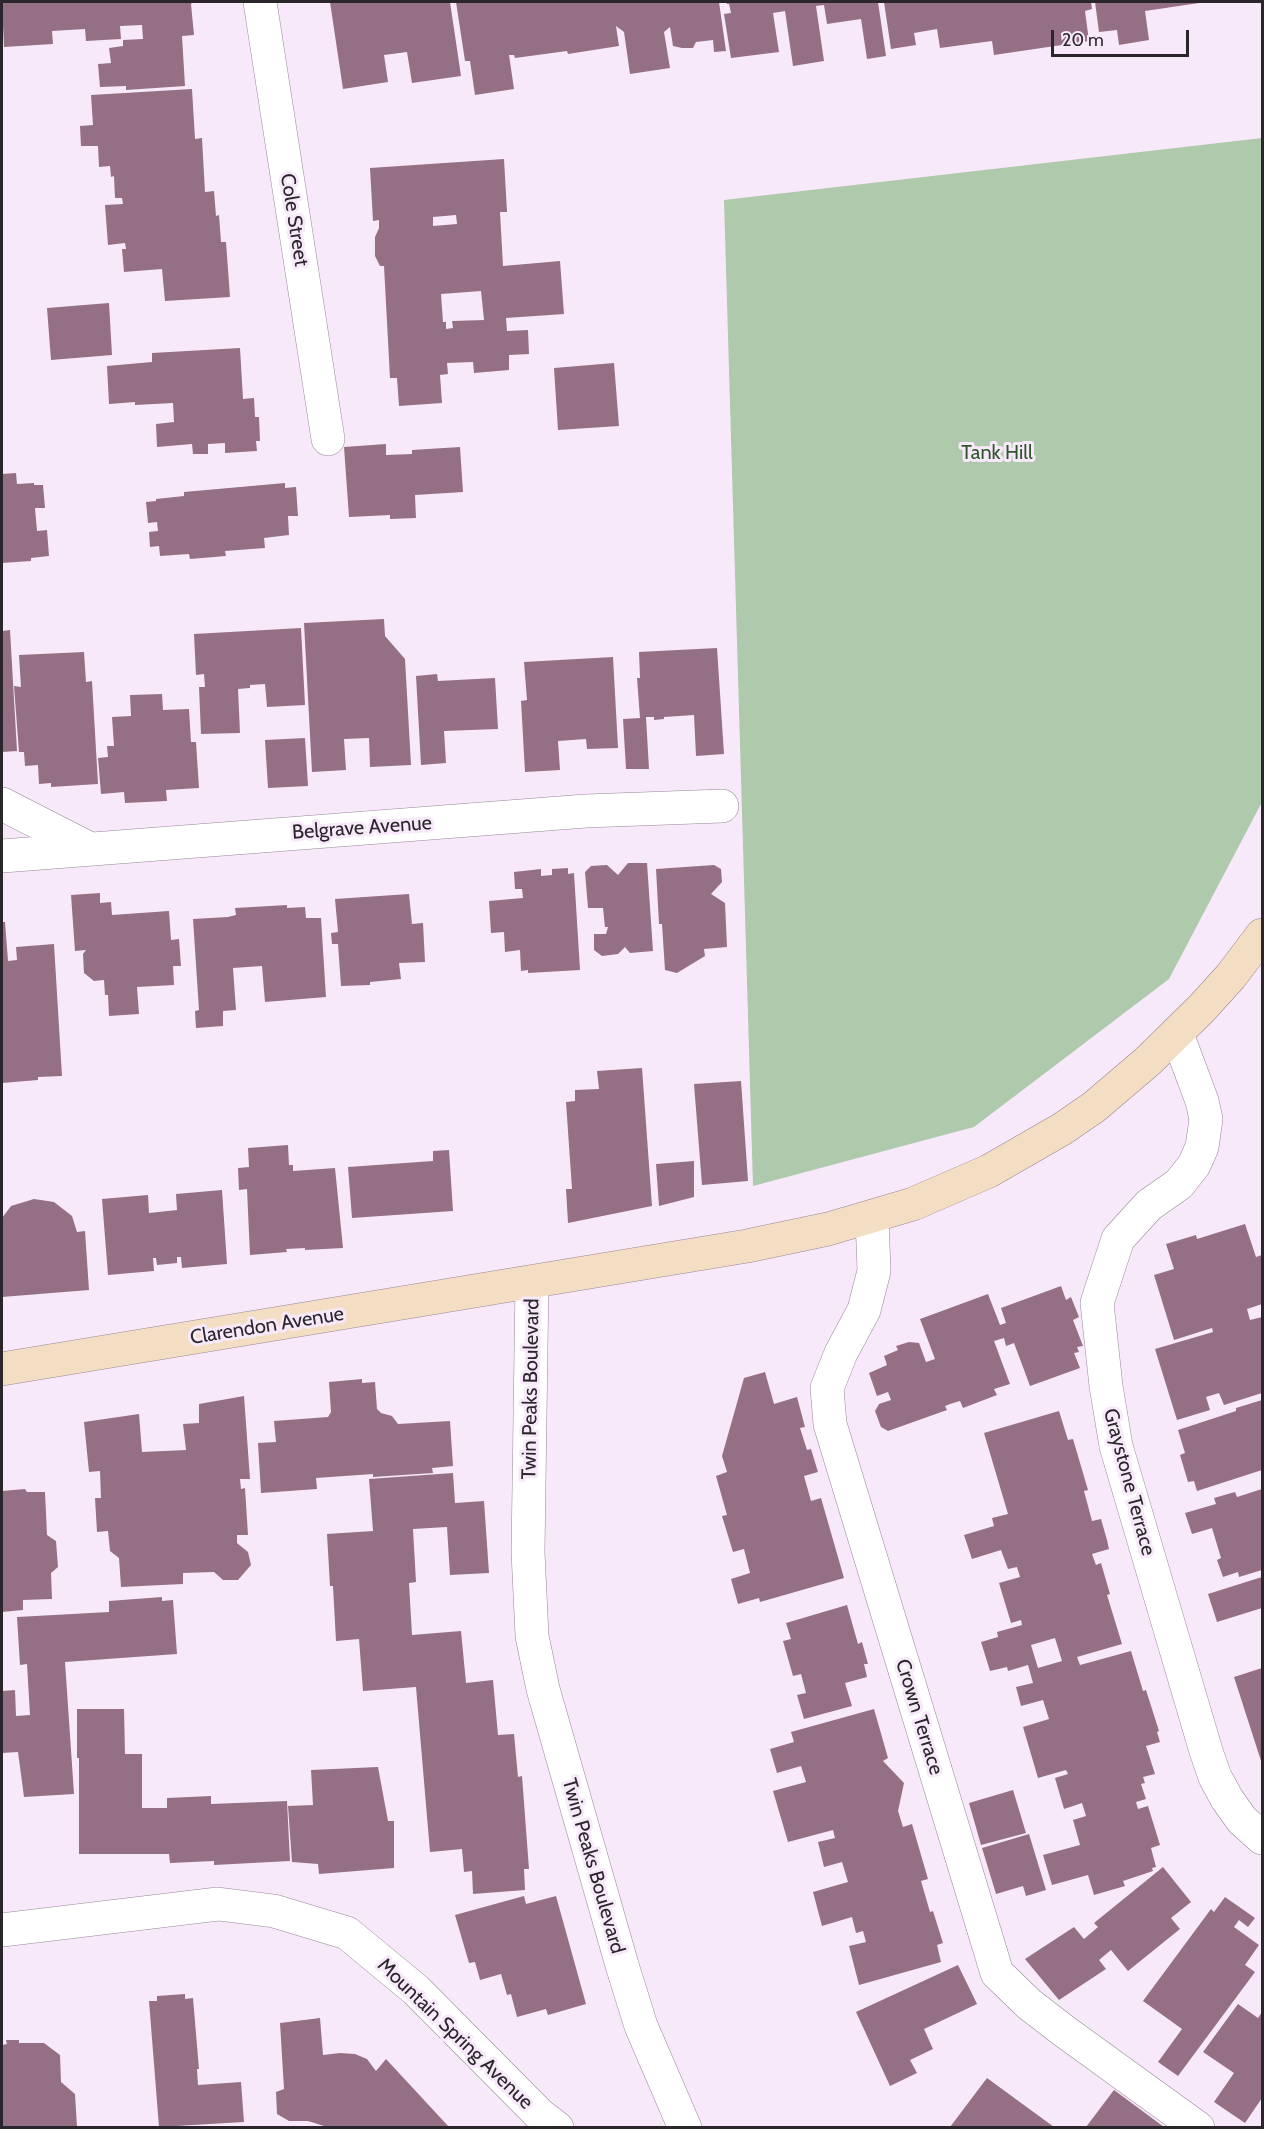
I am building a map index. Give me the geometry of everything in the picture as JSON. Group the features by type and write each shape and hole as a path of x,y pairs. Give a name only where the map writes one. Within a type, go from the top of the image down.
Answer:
{"main road":[{"name":"Twin Peaks Boulevard","path":"532,1282 778,1240 872,1217 949,1190 989,1171 1062,1129 1094,1107 1177,1034 1231,976 1263,935"},
{"name":"Clarendon Avenue","path":"2,1369 532,1282"}],"street":[{"name":"Cole Street","path":"260,2 328,439"},
{"path":"2,804 89,849"},
{"name":"Belgrave Avenue","path":"2,856 586,811 722,806"},
{"name":"Graystone Terrace","path":"1177,1034 1202,1101 1206,1119 1202,1147 1194,1165 1179,1184 1149,1205 1118,1239 1097,1303 1106,1386 1116,1446 1206,1752 1215,1778 1227,1799 1242,1820 1263,1838"},
{"name":"Crown Terrace","path":"872,1217 874,1271 864,1310 841,1353 827,1388 830,1424 997,1973 1029,2004 1064,2031 1198,2127"},
{"name":"Twin Peaks Boulevard","path":"532,1282 528,1552 532,1636 543,1689 625,1975 641,2026 685,2127"},
{"name":"Mountain Spring Avenue","path":"2,1930 218,1904 274,1911 347,1933 416,1990 540,2115 557,2127"}],"green space":[{"name":"Tank Hill","path":"1262,138 1262,802 1169,979 974,1127 753,1186 724,200"}],"building":[{"path":"2,2 193,2 191,4 194,35 182,36 185,86 126,90 126,86 100,87 98,64 111,63 109,48 123,46 123,40 143,39 142,25 120,26 121,39 86,41 85,29 52,31 53,44 4,47"},
{"path":"330,2 450,2 461,76 412,83 407,52 384,55 388,82 343,89"},
{"path":"456,2 719,2 726,51 714,52 713,40 696,42 693,48 673,46 670,27 664,32 670,68 630,74 624,32 616,26 619,46 568,54 567,51 515,58 514,55 509,55 514,89 475,95 470,61 465,61"},
{"path":"726,2 878,2 886,56 867,59 861,19 827,24 824,5 816,6 824,61 793,66 785,11 773,13 779,52 731,58 724,14 731,13 729,4"},
{"path":"884,2 1091,2 1092,9 1085,11 1089,41 994,55 992,41 940,48 937,29 914,33 916,45 891,49"},
{"path":"1095,2 1199,3 1145,11 1149,40 1119,45 1117,30 1099,32"},
{"path":"192,89 195,139 202,138 205,192 214,191 221,242 226,242 230,297 165,301 162,269 124,272 122,249 126,249 125,243 108,245 105,205 123,204 122,198 115,198 114,176 111,177 110,166 99,167 98,146 81,146 80,126 93,125 91,95"},
{"path":"504,159 507,212 500,212 503,266 560,261 564,314 506,318 507,331 528,330 529,354 509,355 509,370 474,373 473,362 447,363 448,374 440,375 442,403 399,406 397,378 390,378 384,266 380,266 375,256 375,237 379,228 379,220 373,221 370,168","holes":["456,215 457,224 433,226 433,217","481,291 484,320 452,321 453,328 446,329 446,322 443,322 441,294"]},
{"path":"109,303 112,355 51,360 47,308"},
{"path":"240,348 243,399 254,398 255,417 259,417 260,441 256,441 257,451 225,453 225,443 208,444 208,454 193,454 192,444 157,447 156,424 174,422 173,403 109,404 107,366 152,362 152,353"},
{"path":"614,363 619,426 558,430 554,368"},
{"path":"386,444 386,455 412,454 412,450 460,447 463,492 415,495 416,518 390,519 390,515 349,517 344,447"},
{"path":"16,473 17,484 43,485 45,508 35,508 37,531 47,530 49,556 31,558 31,561 2,563 2,474"},
{"path":"285,483 285,488 296,487 298,516 288,516 289,535 264,538 265,548 225,551 226,556 190,559 189,554 160,556 159,546 150,547 149,532 158,531 157,522 148,523 146,502 184,496 184,492"},
{"path":"384,619 385,636 405,659 411,765 370,767 369,738 344,739 346,770 312,772 304,623"},
{"path":"301,628 305,705 267,707 265,684 250,685 250,688 238,689 240,733 201,734 199,687 205,687 204,674 196,675 194,634"},
{"path":"10,630 17,751 2,752 2,631"},
{"path":"717,648 724,754 696,756 694,715 654,720 654,717 646,717 649,769 626,769 623,719 640,718 637,678 640,678 639,652"},
{"path":"84,652 86,682 92,681 98,784 51,787 51,783 39,784 38,765 25,766 24,752 19,752 14,686 21,687 19,655"},
{"path":"613,657 618,748 587,749 586,739 558,741 560,770 525,772 521,701 527,700 524,662"},
{"path":"437,674 438,681 495,678 498,729 444,731 446,763 421,765 416,676"},
{"path":"162,694 163,710 189,709 191,742 196,742 199,788 166,790 167,801 125,803 124,792 101,794 98,758 108,757 107,746 114,746 112,717 131,716 130,695"},
{"path":"305,738 308,786 268,788 265,740"},
{"path":"628,863 647,863 653,951 630,953 625,947 618,954 602,956 594,950 594,934 606,934 608,927 605,927 603,908 588,908 585,872 591,866 607,865 618,875"},
{"path":"714,865 721,869 722,882 711,894 725,903 727,947 704,949 705,956 677,973 665,970 662,924 659,924 656,869"},
{"path":"568,868 568,874 574,873 580,970 528,973 528,970 521,971 520,950 505,952 504,932 491,933 489,901 523,898 522,889 515,889 514,872 541,869 541,876 552,875 552,869"},
{"path":"100,893 100,903 111,902 112,915 169,911 171,940 179,939 181,966 173,966 174,985 137,987 139,1014 109,1016 108,995 105,995 104,980 94,981 84,973 83,954 86,950 75,951 71,895"},
{"path":"409,894 412,924 423,923 425,962 399,963 401,979 370,982 370,985 341,986 338,944 332,944 331,933 338,932 335,899"},
{"path":"287,905 287,908 305,907 306,918 321,918 326,997 265,1002 262,966 233,968 236,1010 223,1011 223,1026 196,1028 195,1011 199,1010 193,919 236,915 235,908"},
{"path":"2,922 5,922 8,961 17,960 16,947 54,944 62,1076 2,1083"},
{"path":"642,1068 652,1206 568,1223 566,1189 572,1189 566,1102 575,1101 575,1090 599,1089 597,1071"},
{"path":"741,1081 748,1181 702,1185 694,1084"},
{"path":"288,1145 289,1165 293,1165 293,1171 335,1168 343,1248 286,1249 287,1252 250,1255 247,1189 239,1190 238,1168 249,1167 248,1148"},
{"path":"449,1150 453,1211 352,1218 348,1167 433,1161 433,1151"},
{"path":"694,1161 694,1197 659,1206 656,1164"},
{"path":"222,1190 227,1264 182,1268 181,1257 177,1257 177,1263 157,1265 156,1258 153,1258 154,1271 108,1275 102,1199 148,1195 149,1213 177,1210 176,1194"},
{"path":"34,1199 54,1202 72,1216 77,1232 85,1231 89,1290 2,1297 2,1218 11,1206"},
{"path":"1245,1224 1256,1257 1262,1255 1262,1304 1247,1309 1250,1320 1262,1317 1262,1393 1224,1405 1219,1393 1206,1397 1210,1410 1177,1420 1155,1349 1213,1332 1212,1328 1174,1340 1154,1275 1174,1269 1166,1244 1196,1235 1197,1239"},
{"path":"1061,1286 1066,1300 1071,1297 1079,1317 1073,1320 1083,1346 1077,1347 1079,1352 1074,1353 1080,1368 1030,1386 1014,1343 1006,1346 1004,1338 994,1341 1010,1384 994,1389 997,1395 963,1408 960,1401 950,1404 945,1406 947,1410 888,1431 881,1427 875,1411 879,1404 891,1400 888,1392 877,1396 869,1373 887,1365 884,1356 898,1350 896,1346 909,1342 919,1343 926,1362 935,1359 920,1319 988,1294 1000,1325 1006,1323 1001,1308"},
{"path":"765,1372 774,1404 797,1397 805,1427 800,1428 807,1450 811,1449 818,1472 804,1476 811,1501 821,1498 844,1578 760,1602 759,1598 738,1604 731,1579 750,1573 744,1549 733,1552 722,1516 727,1515 716,1476 727,1472 722,1456 744,1378"},
{"path":"362,1379 362,1383 375,1382 377,1409 381,1413 392,1416 398,1424 450,1421 453,1466 432,1468 433,1473 316,1478 317,1489 261,1493 258,1443 276,1442 274,1421 328,1417 331,1412 329,1382"},
{"path":"244,1396 250,1479 240,1479 241,1489 245,1488 248,1535 237,1535 237,1543 248,1552 251,1565 238,1580 223,1580 214,1572 183,1573 183,1584 121,1587 119,1558 110,1551 108,1531 97,1532 95,1498 101,1498 100,1471 89,1472 84,1422 139,1414 142,1452 186,1450 183,1424 199,1423 199,1404"},
{"path":"1262,1400 1262,1470 1197,1491 1194,1481 1188,1482 1180,1455 1185,1453 1178,1430"},
{"path":"1059,1411 1068,1440 1073,1439 1088,1490 1084,1491 1092,1521 1101,1519 1107,1540 1109,1549 1092,1554 1096,1565 1101,1563 1110,1594 1107,1595 1122,1644 1077,1657 1080,1665 1131,1651 1143,1691 1146,1690 1159,1731 1157,1732 1160,1742 1146,1746 1155,1774 1143,1777 1145,1783 1141,1784 1146,1799 1136,1802 1138,1809 1148,1806 1160,1845 1151,1848 1156,1867 1152,1868 1153,1871 1123,1881 1125,1886 1094,1895 1088,1875 1052,1885 1043,1855 1080,1845 1073,1820 1086,1816 1082,1803 1064,1809 1055,1778 1068,1774 1066,1770 1038,1778 1023,1727 1049,1719 1043,1700 1021,1706 1016,1687 1033,1683 1028,1665 1008,1671 1007,1667 990,1671 981,1642 998,1637 997,1632 1022,1625 1021,1620 1011,1623 999,1583 1020,1577 1017,1567 1008,1569 1001,1550 972,1559 964,1535 994,1526 992,1518 1008,1514 984,1433","holes":["1055,1638 1062,1661 1038,1668 1031,1645"]},
{"path":"453,1473 455,1503 484,1501 489,1573 450,1575 447,1527 413,1529 416,1582 409,1583 412,1635 461,1631 466,1683 493,1680 498,1735 514,1734 518,1777 522,1776 529,1869 524,1869 525,1890 473,1894 472,1871 464,1872 462,1849 430,1852 416,1687 363,1691 359,1639 336,1641 327,1534 373,1531 369,1479"},
{"path":"25,1489 27,1492 45,1492 47,1535 56,1541 58,1567 51,1573 52,1599 23,1600 23,1610 2,1612 2,1491"},
{"path":"1262,1489 1262,1570 1239,1577 1238,1572 1223,1577 1217,1560 1221,1558 1212,1528 1192,1534 1185,1513 1216,1504 1214,1498 1235,1492 1237,1497"},
{"path":"1262,1577 1262,1608 1217,1622 1208,1594"},
{"path":"162,1597 162,1601 173,1600 177,1654 65,1662 74,1794 24,1797 18,1752 2,1753 2,1691 15,1690 16,1716 30,1715 27,1664 20,1665 17,1617 109,1612 109,1601"},
{"path":"847,1605 858,1644 862,1642 868,1664 864,1664 867,1677 845,1683 852,1706 804,1719 797,1695 806,1693 801,1674 793,1676 783,1641 791,1639 786,1623"},
{"path":"1262,1668 1262,1764 1234,1677"},
{"path":"77,1709 124,1709 125,1754 142,1754 142,1808 167,1808 167,1798 211,1796 211,1804 287,1801 290,1861 214,1865 214,1861 170,1863 169,1854 79,1854"},
{"path":"874,1709 888,1758 883,1761 904,1783 898,1811 903,1827 912,1824 928,1879 921,1881 930,1912 933,1911 943,1943 937,1945 941,1962 859,1985 849,1946 866,1942 863,1931 856,1933 852,1917 822,1926 813,1892 848,1882 842,1862 824,1867 818,1842 835,1838 833,1830 788,1842 773,1791 806,1782 801,1766 777,1773 770,1749 794,1742 791,1732"},
{"path":"378,1767 388,1821 394,1821 394,1868 319,1874 318,1864 292,1862 288,1806 313,1805 311,1770"},
{"path":"1013,1790 1026,1833 981,1845 969,1803"},
{"path":"1029,1834 1046,1890 1026,1896 1023,1886 996,1894 982,1848"},
{"path":"1163,1867 1191,1902 1171,1918 1180,1929 1128,1971 1111,1950 1099,1960 1106,1969 1059,2000 1025,1959 1074,1927 1084,1939 1098,1927 1094,1923"},
{"path":"524,1896 526,1904 556,1896 586,2004 548,2015 546,2009 517,2017 511,1994 507,1995 501,1974 480,1980 475,1962 469,1963 455,1915"},
{"path":"1225,1897 1255,1918 1248,1927 1239,1920 1234,1927 1259,1945 1245,1965 1255,1972 1178,2076 1158,2062 1182,2029 1143,2001 1211,1909 1214,1912"},
{"path":"958,1965 977,2004 924,2029 933,2049 910,2060 917,2073 890,2086 856,2012"},
{"path":"185,1994 185,1999 193,1998 199,2069 197,2069 198,2085 241,2082 244,2122 159,2127 149,2001 157,2001 157,1996"},
{"path":"1238,2004 1258,2018 1262,2012 1262,2098 1245,2123 1214,2102 1234,2073 1203,2052"},
{"path":"320,2018 323,2055 355,2054 367,2059 376,2071 386,2059 449,2127 327,2127 308,2121 289,2121 277,2114 276,2092 284,2089 280,2023"},
{"path":"6,2040 19,2040 19,2043 44,2043 60,2055 61,2082 75,2094 77,2127 2,2127 2,2045 7,2044"},
{"path":"987,2078 1054,2127 950,2127"},
{"path":"1114,2090 1164,2127 1086,2127"}]}
